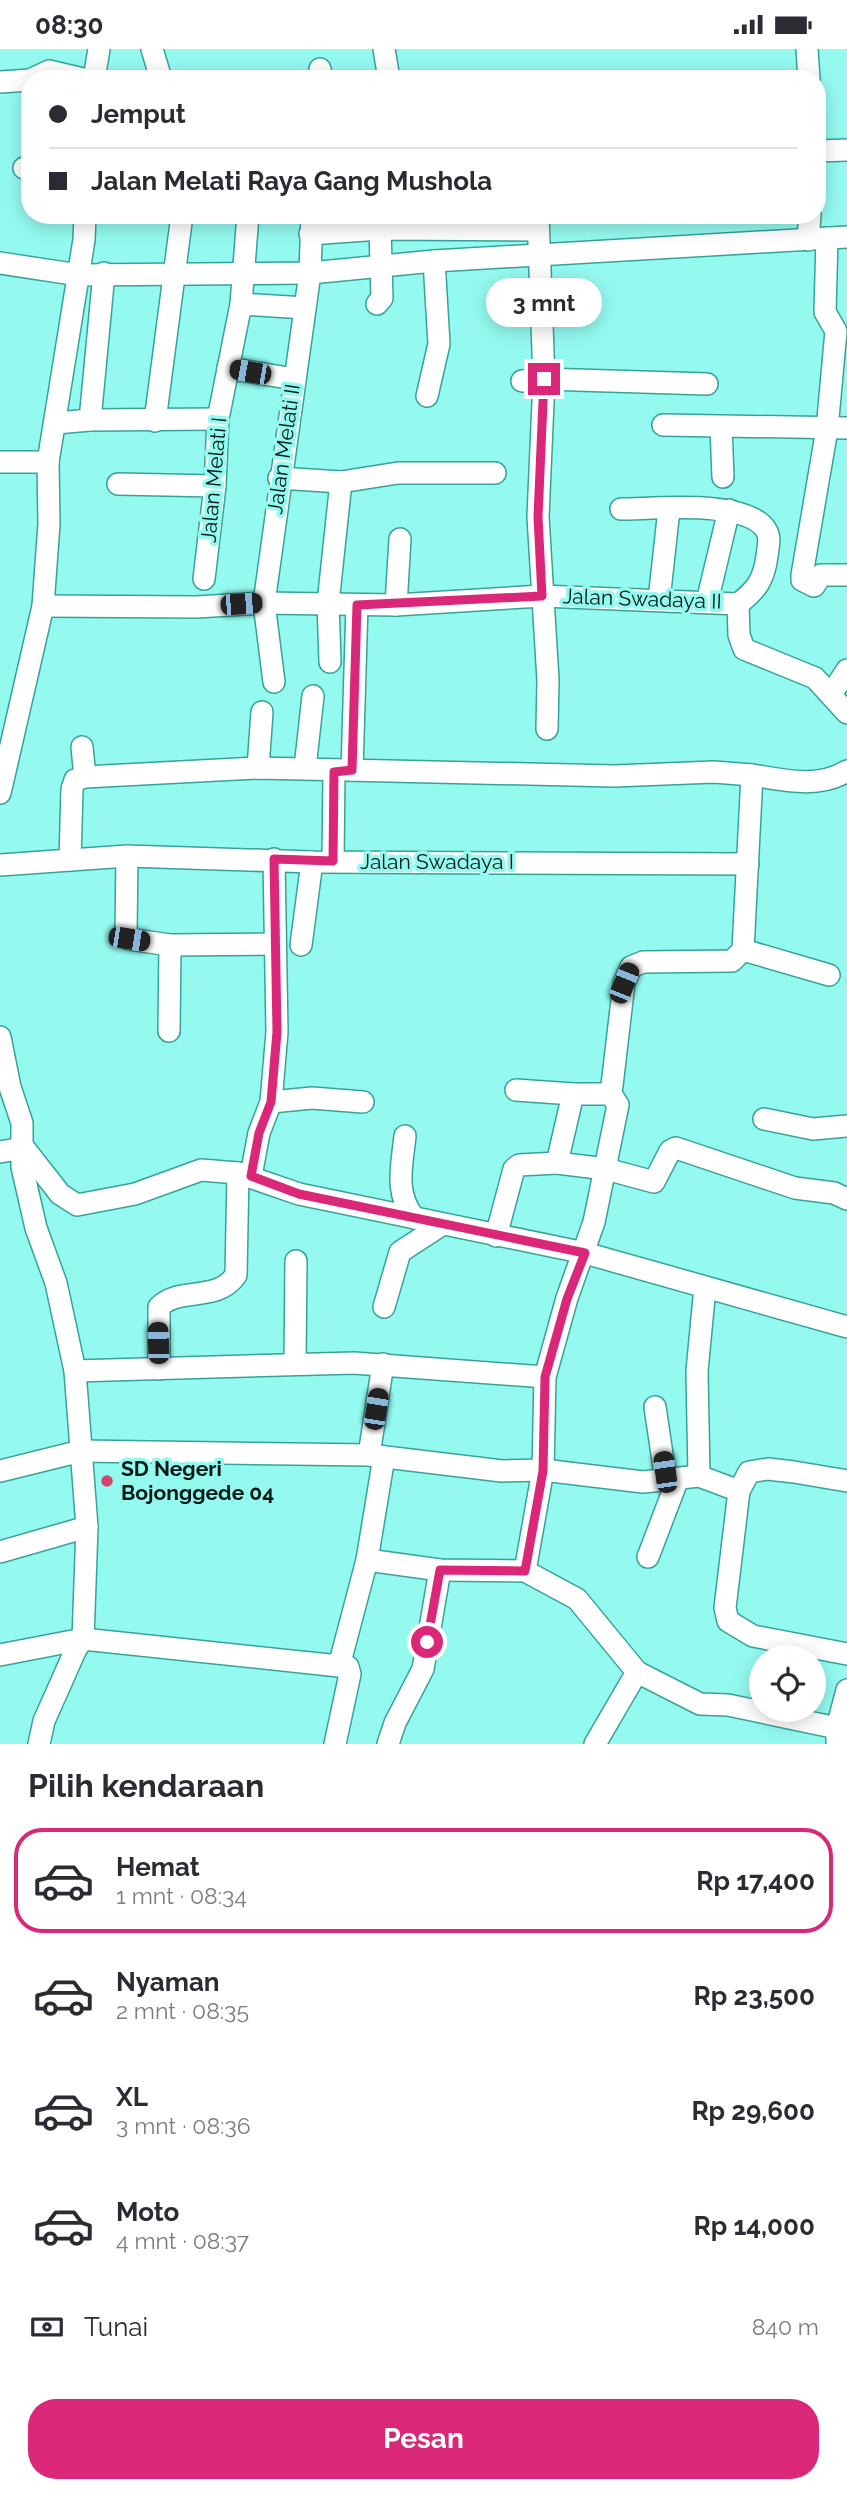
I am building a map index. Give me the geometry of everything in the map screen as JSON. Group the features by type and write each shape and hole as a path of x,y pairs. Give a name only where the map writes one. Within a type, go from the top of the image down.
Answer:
{"street":[{"path":"96,70 99,49"},
{"path":"152,49 158,70"},
{"path":"384,49 388,70"},
{"path":"807,49 808,70"},
{"path":"0,82 21,80"},
{"path":"826,151 847,150"},
{"path":"1,786 43,606 49,524 48,462 79,275 84,224"},
{"path":"155,421 181,224"},
{"name":"Jalan Melati I","path":"204,579 215,486 218,419 242,304 247,224"},
{"path":"311,225 380,229 511,224"},
{"path":"537,224 544,379 538,517 548,680 547,729"},
{"name":"Jalan Melati II","path":"274,682 264,603 279,478 310,273 311,225"},
{"path":"377,304 382,298 380,229"},
{"path":"0,263 79,275 310,273 434,261 827,238 825,312 836,331 837,429 802,580 814,586 818,584 821,575 847,575"},
{"path":"427,396 439,344 434,261"},
{"path":"90,420 104,273"},
{"path":"242,304 305,308"},
{"path":"228,368 294,379"},
{"path":"522,381 544,379 707,384"},
{"path":"56,423 90,420 218,419"},
{"path":"663,425 837,429"},
{"path":"721,427 723,477"},
{"path":"0,462 48,462"},
{"path":"279,478 341,482 398,473 495,473"},
{"path":"330,662 328,603 341,482"},
{"path":"118,484 215,486"},
{"path":"621,509 729,510 750,515 760,523 768,532 769,541 764,578 755,592 738,604 739,635 744,649 815,678 832,693 847,713"},
{"path":"659,600 669,509"},
{"path":"706,602 729,510"},
{"path":"396,605 400,539"},
{"name":"Jalan Swadaya II","path":"43,606 195,607 264,603 396,605 542,596 738,604"},
{"path":"301,945 343,771 357,605"},
{"path":"832,693 847,670"},
{"path":"305,768 313,696"},
{"path":"258,768 262,712"},
{"path":"82,747 85,777"},
{"path":"70,860 72,789 75,779 85,777 305,768 614,776 714,772 806,783 833,779 847,771"},
{"path":"525,1571 543,1471 545,1377 567,1299 585,1253 618,1105 611,1094 624,983 631,967 643,962 732,961 743,950 752,775"},
{"path":"127,856 126,933 129,939 170,945 274,944"},
{"name":"Jalan Swadaya I","path":"0,865 127,856 322,862 748,864"},
{"path":"159,1369 159,1307 166,1299 219,1291 230,1284 236,1275 245,1174 271,1102 277,1032 274,859"},
{"path":"169,1031 170,945"},
{"path":"743,950 829,975"},
{"path":"0,1037 10,1087 22,1123 22,1167 33,1216 57,1283 75,1371 87,1527 83,1639 44,1721 39,1744"},
{"path":"516,1090 611,1094"},
{"path":"556,1163 573,1094"},
{"path":"271,1102 312,1098 363,1102"},
{"path":"764,1119 813,1129 847,1126"},
{"path":"405,1136 400,1187 404,1205 414,1217"},
{"path":"0,1152 24,1148"},
{"path":"24,1148 60,1194 68,1202 77,1205 135,1194 201,1170 245,1174 299,1194 585,1253 847,1327"},
{"path":"496,1236 514,1169 519,1165 556,1163 606,1168 654,1182 672,1149 676,1148 795,1188 834,1193 847,1199"},
{"path":"384,1307 400,1252 443,1224"},
{"path":"295,1364 296,1261"},
{"path":"699,1476 697,1371 705,1287"},
{"path":"75,1371 383,1364 545,1377"},
{"path":"339,1666 367,1560 383,1364"},
{"path":"648,1557 671,1481 655,1406"},
{"path":"0,1471 81,1451 377,1456 502,1471 543,1471 643,1482 699,1476 739,1491"},
{"path":"847,1481 768,1469 749,1472 739,1491 726,1601 727,1621 754,1636 847,1654"},
{"path":"0,1552 87,1527"},
{"path":"367,1560 440,1570 525,1571 578,1599 636,1672 700,1704 728,1705 837,1736 847,1690"},
{"path":"388,1744 395,1723 423,1669 440,1570"},
{"path":"0,1655 83,1639 348,1667 350,1674 335,1744"},
{"path":"595,1744 636,1672"}],"place":[{"name":"SD Negeri Bojonggede 04","path":"107,1481"}],"route":[{"path":"427,1642 440,1570 525,1571 543,1471 545,1377 567,1299 585,1253 299,1194 251,1176 259,1133 271,1102 277,1032 274,859 333,861 334,772 352,770 357,605 542,596 538,517 544,379"}]}
